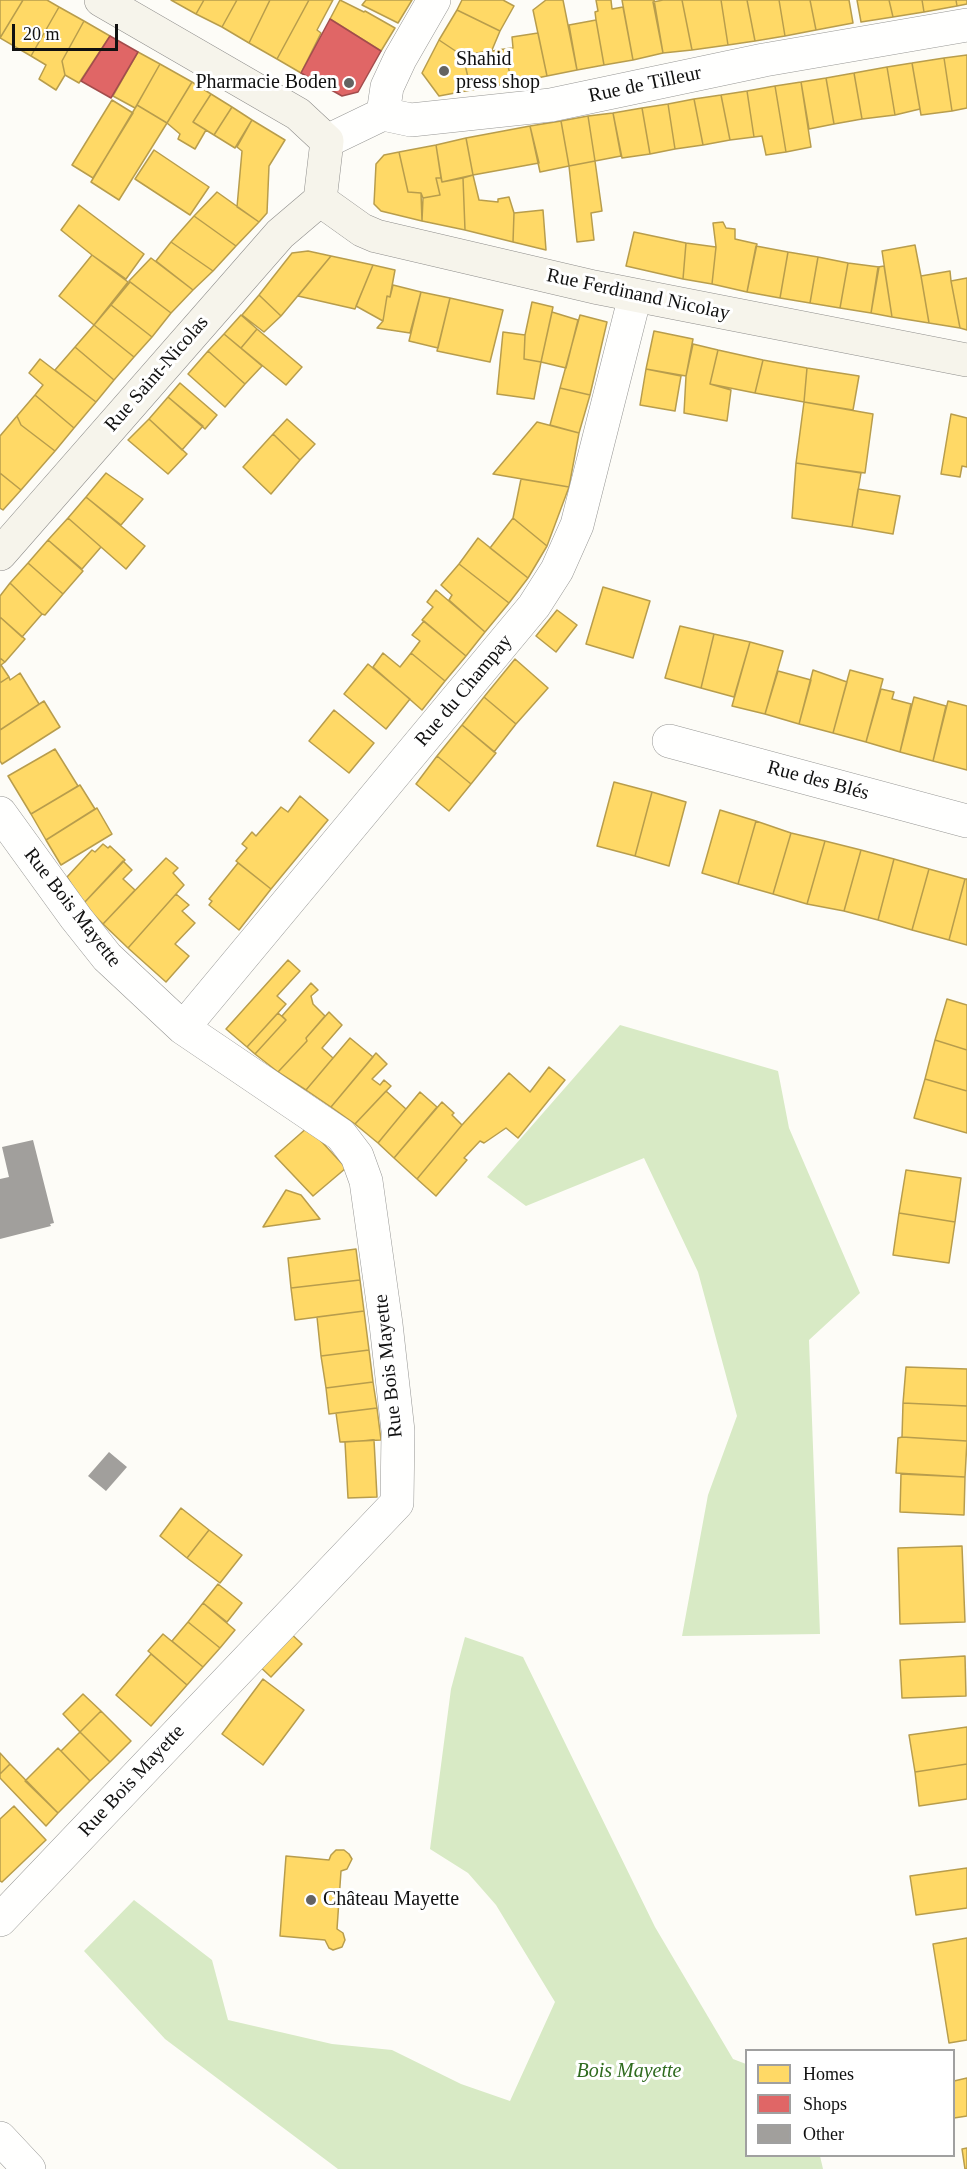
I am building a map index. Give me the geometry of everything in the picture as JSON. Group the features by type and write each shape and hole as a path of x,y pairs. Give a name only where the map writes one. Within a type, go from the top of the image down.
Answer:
{"street":[{"path":"101,0 298,114 327,141"},
{"path":"327,141 383,114 387,87 400,58 434,0"},
{"name":"Rue de Tilleur","path":"383,114 411,120 551,105 764,60 967,25"},
{"path":"320,200 327,141"},
{"name":"Rue Ferdinand Nicolay","path":"320,200 355,226 376,236 635,296 967,360"},
{"name":"Rue Saint-Nicolas","path":"0,554 280,234 320,200"},
{"name":"Rue du Champay","path":"183,1028 534,606 557,570 578,525 635,296"},
{"name":"Rue des Blés","path":"669,741 967,821"},
{"name":"Rue Bois Mayette","path":"0,813 107,957 183,1028 340,1135 357,1156 366,1181 398,1431 397,1503 0,1920"},
{"path":"0,2138 29,2169"}],"green space":[{"path":"620,1025 778,1071 789,1128 860,1293 809,1340 820,1634 682,1636 708,1495 737,1416 698,1272 644,1158 526,1206 487,1177"},
{"name":"Bois Mayette","path":"465,1637 523,1657 655,1927 733,2059 745,2064 745,2157 820,2157 823,2169 338,2169 165,2039 84,1951 134,1900 212,1960 228,2020 332,2044 392,2050 461,2084 510,2101 555,2002 496,1905 468,1873 430,1849 451,1689"}],"building: Homes":[{"path":"0,0 23,0 0,38"},
{"path":"23,0 47,0 59,7 31,56 0,38"},
{"path":"171,0 204,0 196,14"},
{"path":"204,0 237,0 222,27 196,14"},
{"path":"237,0 270,0 249,43 222,27"},
{"path":"270,0 309,0 277,59 249,43"},
{"path":"309,0 333,0 317,30 321,33 301,73 277,59"},
{"path":"340,0 395,28 381,51 330,19"},
{"path":"366,0 412,0 398,23 362,5"},
{"path":"462,0 503,0 514,6 500,31 457,10"},
{"path":"546,0 563,0 577,70 547,76 533,10"},
{"path":"596,0 611,0 612,9 623,7 633,60 604,65 595,12 598,11"},
{"path":"622,0 654,0 663,53 633,60"},
{"path":"682,0 692,50 663,53 653,2"},
{"path":"682,0 721,0 728,45 692,50"},
{"path":"721,0 747,0 755,41 728,45"},
{"path":"747,0 779,0 785,36 755,41"},
{"path":"779,0 810,0 816,30 785,36"},
{"path":"810,0 849,0 853,23 816,30"},
{"path":"857,0 889,0 893,17 861,22"},
{"path":"889,0 922,0 924,12 893,17"},
{"path":"922,0 956,0 957,6 924,12"},
{"path":"956,0 967,0 967,4 957,6"},
{"path":"59,7 84,21 62,61 65,75 56,90 39,79 46,65 31,56"},
{"path":"457,10 500,31 492,50 463,56 439,40"},
{"path":"596,20 604,65 577,70 569,25"},
{"path":"84,21 110,36 79,83 65,75 62,61"},
{"path":"538,33 547,76 512,83 504,49 513,48 512,37"},
{"path":"439,40 463,56 471,90 439,96 422,73"},
{"path":"504,49 512,83 471,90 463,56"},
{"path":"138,52 160,64 135,108 113,96"},
{"path":"967,55 967,108 952,111 944,58"},
{"path":"944,58 952,111 921,115 912,63"},
{"path":"912,63 920,109 895,115 887,67"},
{"path":"160,64 192,82 167,123 137,105"},
{"path":"887,67 895,115 862,119 854,73"},
{"path":"854,73 862,119 834,124 826,78"},
{"path":"826,78 834,124 809,129 801,82"},
{"path":"192,82 211,94 193,122 206,130 195,149 178,139 180,134 167,123"},
{"path":"801,82 811,147 786,152 775,86"},
{"path":"775,86 786,152 766,155 762,136 754,137 747,91"},
{"path":"747,91 754,137 730,140 721,95"},
{"path":"211,94 232,107 214,135 193,122"},
{"path":"721,95 730,140 703,145 694,99"},
{"path":"694,99 703,145 675,149 668,104"},
{"path":"112,100 133,113 93,178 72,165"},
{"path":"668,104 675,149 650,154 642,108"},
{"path":"137,105 167,123 119,200 91,182"},
{"path":"232,107 252,120 235,148 214,135"},
{"path":"642,108 650,154 622,158 613,113"},
{"path":"613,113 621,156 595,161 588,116"},
{"path":"588,116 595,161 569,166 561,121"},
{"path":"252,120 285,140 269,166 267,213 259,222 237,207 242,151 237,147"},
{"path":"561,121 569,166 540,172 530,126"},
{"path":"530,126 539,163 473,175 466,138"},
{"path":"466,138 473,175 442,182 436,145"},
{"path":"436,145 441,178 436,178 440,195 423,198 421,193 408,192 399,152"},
{"path":"154,150 209,187 190,215 135,179"},
{"path":"399,152 408,192 421,193 422,221 381,211 374,204 376,164 384,155"},
{"path":"595,161 602,211 591,213 594,240 577,242 569,166"},
{"path":"473,175 479,200 498,202 498,199 509,197 514,213 513,242 465,230 463,178"},
{"path":"436,178 441,178 442,182 463,178 465,230 422,221 423,198 440,195"},
{"path":"217,192 259,222 236,246 194,216"},
{"path":"79,205 144,254 126,279 61,230"},
{"path":"543,210 546,250 513,242 514,213"},
{"path":"194,216 236,246 213,271 171,242"},
{"path":"723,222 726,228 735,229 735,239 757,244 747,292 712,284 716,247 713,223"},
{"path":"634,232 686,243 683,279 626,266"},
{"path":"171,242 213,271 193,290 156,261"},
{"path":"686,243 716,247 712,284 683,279"},
{"path":"915,245 929,323 892,317 882,251"},
{"path":"756,246 788,252 780,298 747,292"},
{"path":"308,251 331,256 281,316 259,295 292,253"},
{"path":"788,252 818,257 810,303 780,298"},
{"path":"92,255 128,282 94,325 59,296"},
{"path":"331,256 373,265 355,309 298,296"},
{"path":"818,257 848,263 840,308 810,303"},
{"path":"151,258 193,290 171,313 129,281"},
{"path":"848,263 879,267 871,313 840,308"},
{"path":"373,265 395,270 390,297 387,296 383,321 356,306"},
{"path":"884,266 892,317 871,313 878,267"},
{"path":"950,271 960,328 929,323 921,276"},
{"path":"967,278 967,330 960,328 951,281"},
{"path":"130,282 171,313 152,337 111,305"},
{"path":"393,285 421,292 410,333 377,328 383,321 387,296 390,297"},
{"path":"421,292 450,298 438,348 409,341"},
{"path":"259,295 281,316 264,332 242,315"},
{"path":"450,298 503,310 490,362 437,351"},
{"path":"532,302 553,307 541,362 524,359 525,335"},
{"path":"111,305 152,337 134,357 94,325"},
{"path":"552,312 578,320 566,368 541,362"},
{"path":"241,315 257,329 241,348 224,334"},
{"path":"580,315 607,322 590,395 560,388"},
{"path":"94,325 134,357 114,380 75,347"},
{"path":"257,329 302,367 286,385 241,348"},
{"path":"654,331 693,339 686,376 646,369"},
{"path":"503,332 525,335 524,359 541,362 534,399 497,394"},
{"path":"224,334 262,366 245,384 208,351"},
{"path":"693,344 718,350 710,384 731,390 727,421 684,413 686,376"},
{"path":"75,347 114,380 96,402 55,370"},
{"path":"718,350 763,360 755,393 710,384"},
{"path":"208,351 245,384 225,407 188,374"},
{"path":"40,359 96,402 74,428 35,395 43,385 29,373"},
{"path":"763,360 807,368 804,402 755,393"},
{"path":"807,368 859,376 853,410 804,402"},
{"path":"646,369 681,376 675,411 640,405"},
{"path":"180,383 217,415 205,429 168,397"},
{"path":"560,388 590,395 579,433 550,425"},
{"path":"35,395 74,428 55,451 21,425 17,416"},
{"path":"168,397 203,426 182,450 149,419"},
{"path":"804,402 873,414 865,473 796,463"},
{"path":"951,414 967,418 967,467 962,466 960,477 941,474"},
{"path":"17,416 21,425 55,451 21,490 0,473 0,436"},
{"path":"149,419 187,454 168,474 128,440"},
{"path":"287,419 315,444 300,460 273,434"},
{"path":"537,422 579,433 569,487 493,474"},
{"path":"273,434 300,460 271,494 243,467"},
{"path":"796,463 861,473 852,527 792,518"},
{"path":"0,473 21,490 3,510 0,508"},
{"path":"106,473 143,499 121,525 86,497"},
{"path":"521,479 569,487 547,546 513,518"},
{"path":"858,489 900,496 893,534 852,527"},
{"path":"86,497 145,546 126,569 68,518"},
{"path":"68,518 101,547 82,569 48,540"},
{"path":"513,518 547,546 528,578 490,548"},
{"path":"478,538 528,578 509,603 459,564"},
{"path":"48,540 83,571 63,594 28,563"},
{"path":"28,563 63,594 45,615 10,583"},
{"path":"459,564 509,603 485,632 449,600 452,595 441,585"},
{"path":"10,583 42,614 22,637 0,617 0,596"},
{"path":"603,587 650,601 633,658 586,644"},
{"path":"436,590 485,632 466,656 422,620 433,607 427,602"},
{"path":"557,610 577,625 556,652 536,636"},
{"path":"0,617 25,639 5,662 0,658"},
{"path":"424,621 466,656 445,681 411,653 420,641 412,635"},
{"path":"680,626 714,634 701,688 665,678"},
{"path":"714,634 750,642 734,697 701,688"},
{"path":"750,642 783,651 765,714 732,706"},
{"path":"383,653 400,667 411,653 445,681 422,710 373,667"},
{"path":"0,658 5,662 1,665 9,677 0,683"},
{"path":"515,659 548,688 516,724 484,697"},
{"path":"368,664 410,699 386,729 344,694"},
{"path":"813,670 847,682 833,733 799,724"},
{"path":"850,670 883,679 866,742 833,733"},
{"path":"778,671 811,680 799,724 765,714"},
{"path":"20,673 39,704 0,730 0,683"},
{"path":"881,689 894,692 892,699 911,704 900,752 866,742"},
{"path":"484,697 516,724 494,752 462,725"},
{"path":"914,697 946,706 933,761 900,752"},
{"path":"44,701 60,727 2,764 0,761 0,730"},
{"path":"948,701 967,706 967,770 933,761"},
{"path":"334,710 374,743 349,773 309,741"},
{"path":"462,725 496,753 471,784 437,756"},
{"path":"55,749 78,786 31,814 8,776"},
{"path":"437,756 471,784 449,811 416,784"},
{"path":"614,782 652,792 635,856 597,846"},
{"path":"80,785 95,809 46,840 31,814"},
{"path":"652,792 686,802 669,866 635,856"},
{"path":"300,796 328,820 271,889 236,861 247,848 242,844 252,832 256,836 281,807 288,812"},
{"path":"97,808 112,834 61,865 46,840"},
{"path":"720,810 756,821 738,884 702,873"},
{"path":"756,821 791,833 773,894 738,884"},
{"path":"791,833 825,841 807,904 773,894"},
{"path":"825,841 861,850 844,911 807,904"},
{"path":"103,844 108,848 110,846 125,860 83,904 67,877 92,850 95,852"},
{"path":"861,850 894,859 878,920 844,911"},
{"path":"166,858 178,868 173,873 184,885 128,948 103,924"},
{"path":"894,859 929,869 912,930 878,920"},
{"path":"123,861 132,870 123,879 135,890 103,924 83,904"},
{"path":"238,863 271,889 239,930 209,905 212,901 209,899"},
{"path":"929,869 965,879 949,940 912,930"},
{"path":"965,879 967,879 967,945 949,940"},
{"path":"176,894 189,905 182,911 195,923 175,944 189,956 166,982 128,948"},
{"path":"288,960 300,971 277,996 286,1004 247,1047 226,1029"},
{"path":"311,983 318,990 311,996 313,1004 325,1016 306,1038 307,1041 278,1072 255,1054 286,1020 282,1016"},
{"path":"947,999 967,1005 967,1050 935,1040"},
{"path":"329,1012 342,1025 322,1048 333,1058 306,1090 278,1072 307,1041 306,1038"},
{"path":"278,1013 286,1020 255,1054 247,1047"},
{"path":"350,1038 373,1057 331,1107 306,1090"},
{"path":"935,1040 967,1050 967,1091 925,1079"},
{"path":"376,1053 387,1064 372,1079 380,1085 384,1080 391,1086 355,1124 331,1107"},
{"path":"549,1067 565,1080 518,1138 506,1128 484,1143 480,1141 464,1158 467,1160 436,1196 417,1179 509,1073 530,1092"},
{"path":"925,1079 967,1091 967,1133 914,1118"},
{"path":"386,1091 406,1109 378,1143 355,1124"},
{"path":"420,1092 437,1107 394,1158 378,1143"},
{"path":"442,1102 454,1113 452,1115 462,1125 417,1179 394,1158"},
{"path":"308,1127 346,1168 313,1196 275,1156"},
{"path":"906,1170 961,1178 955,1222 899,1213"},
{"path":"286,1190 301,1195 320,1219 263,1227"},
{"path":"899,1213 955,1222 949,1263 893,1255"},
{"path":"356,1249 360,1280 291,1288 288,1258"},
{"path":"360,1280 364,1311 295,1320 291,1288"},
{"path":"364,1311 369,1350 321,1356 317,1317"},
{"path":"369,1350 373,1382 326,1388 321,1356"},
{"path":"906,1367 967,1369 967,1406 903,1403"},
{"path":"373,1382 377,1408 329,1414 326,1388"},
{"path":"903,1403 967,1406 967,1441 902,1437"},
{"path":"377,1408 381,1440 340,1442 336,1413"},
{"path":"898,1438 967,1441 965,1477 896,1473"},
{"path":"374,1440 377,1497 348,1498 345,1442"},
{"path":"901,1474 965,1477 964,1515 900,1512"},
{"path":"181,1508 209,1530 187,1558 160,1536"},
{"path":"209,1530 242,1555 220,1583 187,1558"},
{"path":"962,1546 965,1622 900,1624 898,1548"},
{"path":"218,1584 242,1603 227,1622 203,1603"},
{"path":"203,1603 235,1630 220,1648 188,1622"},
{"path":"188,1622 220,1648 203,1667 172,1641"},
{"path":"288,1631 302,1644 271,1677 257,1664"},
{"path":"163,1634 203,1667 187,1685 148,1651"},
{"path":"151,1654 187,1685 151,1726 116,1695"},
{"path":"965,1656 966,1696 902,1698 900,1660"},
{"path":"263,1679 304,1710 263,1765 222,1734"},
{"path":"83,1694 101,1711 80,1732 63,1714"},
{"path":"101,1711 131,1741 110,1762 80,1732"},
{"path":"967,1727 967,1764 915,1772 909,1735"},
{"path":"80,1732 110,1762 90,1781 61,1751"},
{"path":"58,1748 90,1781 58,1813 25,1781"},
{"path":"0,1753 10,1764 0,1774"},
{"path":"10,1764 58,1813 46,1826 0,1778 0,1774"},
{"path":"967,1764 967,1799 919,1806 915,1772"},
{"path":"14,1806 46,1840 2,1882 0,1881 0,1819"},
{"name":"Château Mayette","path":"336,1850 344,1850 352,1859 347,1869 341,1871 337,1929 343,1933 345,1940 342,1947 333,1950 329,1948 325,1940 280,1936 286,1856 329,1860"},
{"path":"967,1868 967,1908 916,1915 910,1876"},
{"path":"967,1938 967,2040 949,2043 933,1944"},
{"path":"967,2078 967,2116 955,2118 955,2081"},
{"path":"967,2148 967,2169 965,2169 962,2149"}],"building: Shops":[{"path":"330,19 381,51 358,92 342,96 301,73"},
{"path":"110,36 138,52 111,98 81,81"}],"building: Other":[{"path":"33,1140 54,1223 50,1224 51,1226 0,1239 0,1179 9,1177 2,1147"},
{"path":"109,1452 127,1467 106,1491 88,1476"}],"place":[{"name":"Shahid press shop","path":"444,71"},
{"name":"Pharmacie Boden","path":"349,83"},
{"name":"Château Mayette","path":"311,1900"}]}
